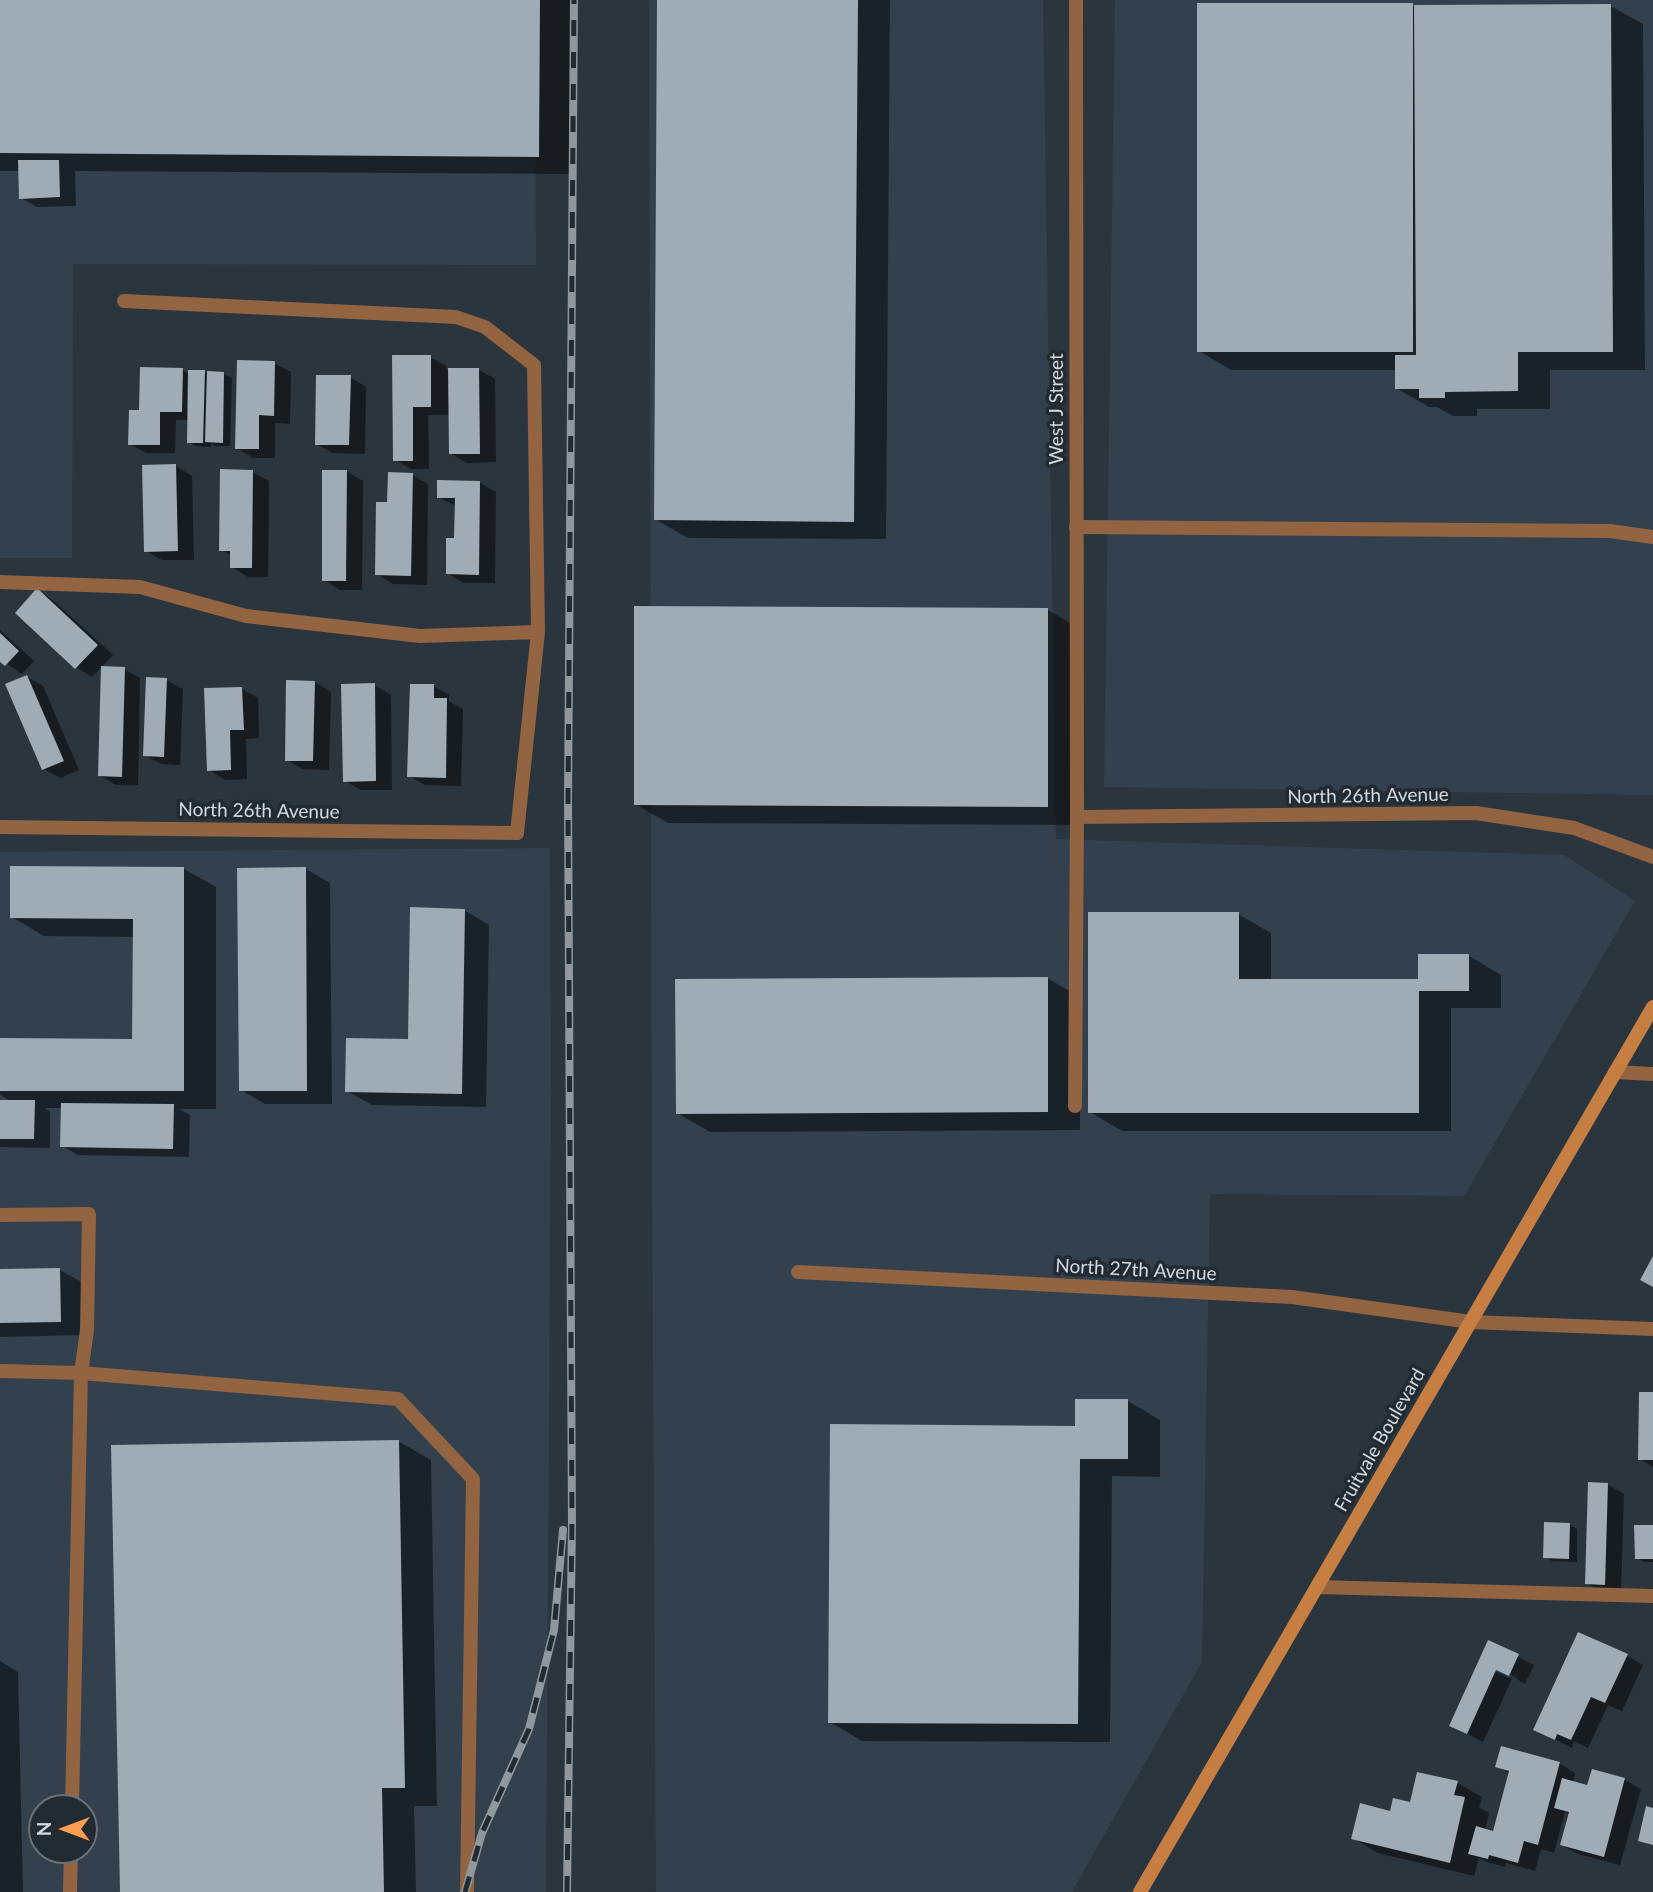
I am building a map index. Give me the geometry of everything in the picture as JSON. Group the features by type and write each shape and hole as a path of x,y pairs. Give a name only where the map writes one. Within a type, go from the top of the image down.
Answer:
{"main road":[{"name":"Fruitvale Boulevard","path":"1140,1892 1653,1007"}],"street":[{"name":"West J Street","path":"1075,1106 1076,0"},
{"path":"0,582 140,587 246,615 420,636 538,632 534,365 485,327 456,317 124,301"},
{"path":"1076,527 1610,531 1653,537"},
{"name":"North 26th Avenue","path":"0,827 517,833 538,632"},
{"name":"North 26th Avenue","path":"1077,817 1476,814 1574,828 1653,858"},
{"path":"1615,1072 1653,1074"},
{"path":"0,1215 89,1214 88,1330 81,1373 72,1794"},
{"name":"North 27th Avenue","path":"798,1272 1292,1297 1471,1322 1653,1329"},
{"path":"0,1371 81,1373 398,1399 473,1479 467,1892"},
{"path":"1317,1587 1653,1596"},
{"path":"70,1892 71,1864"}],"shaded area":[{"path":"0,0 535,0 536,265 73,264 72,558 0,558"},
{"path":"649,0 1043,0 1056,839 1564,855 1635,901 1464,1196 1210,1194 1202,1662 1072,1892 656,1892"},
{"path":"1115,0 1653,0 1653,795 1104,787"},
{"path":"550,848 546,1892 0,1892 0,852"}],"building":[{"path":"0,0 540,0 539,157 0,153"},
{"path":"657,0 858,0 854,522 654,520"},
{"path":"1197,3 1413,3 1413,352 1197,352"},
{"path":"1611,4 1613,352 1518,352 1518,391 1445,392 1445,398 1419,398 1419,389 1395,389 1395,355 1416,355 1414,5"},
{"path":"18,160 59,160 60,197 19,199"},
{"path":"392,355 431,355 431,407 413,407 413,461 393,461"},
{"path":"237,360 275,361 274,416 259,415 259,449 235,449"},
{"path":"140,367 183,368 182,412 160,412 160,445 128,445 129,410 139,410"},
{"path":"448,368 479,368 480,454 449,454"},
{"path":"188,370 205,370 203,443 187,443"},
{"path":"207,371 224,372 223,443 205,442"},
{"path":"316,375 351,375 349,445 315,445"},
{"path":"176,464 178,551 144,552 142,465"},
{"path":"220,469 253,470 252,568 230,568 230,551 219,551"},
{"path":"322,470 347,470 346,581 322,581"},
{"path":"388,472 413,473 411,576 375,575 376,502 387,502"},
{"path":"437,480 480,481 479,575 446,574 446,538 454,538 455,498 437,498"},
{"path":"37,588 98,645 75,669 15,613"},
{"path":"634,606 1048,608 1048,807 634,805"},
{"path":"0,633 19,651 5,666 0,662"},
{"path":"101,666 125,667 122,777 98,776"},
{"path":"27,675 64,761 42,770 5,684"},
{"path":"146,677 167,678 164,757 143,756"},
{"path":"286,680 315,681 313,761 285,761"},
{"path":"375,683 376,781 343,782 341,684"},
{"path":"410,684 434,684 434,698 447,698 446,778 407,777"},
{"path":"242,687 244,730 230,730 231,770 207,771 204,688"},
{"path":"10,866 184,867 184,1091 0,1091 0,1038 132,1039 133,919 10,918"},
{"path":"306,867 307,1091 239,1091 237,868"},
{"path":"410,907 465,909 462,1094 345,1092 346,1038 408,1039"},
{"path":"1088,912 1239,912 1239,979 1418,979 1418,954 1469,954 1469,991 1419,991 1419,1113 1088,1113"},
{"path":"1048,977 1048,1112 676,1114 675,979"},
{"path":"0,1100 35,1100 34,1139 0,1139"},
{"path":"61,1103 174,1104 173,1149 60,1147"},
{"path":"1653,1256 1653,1287 1640,1280"},
{"path":"60,1268 61,1322 0,1323 0,1269"},
{"path":"1639,1392 1653,1392 1653,1460 1638,1460"},
{"path":"1075,1399 1128,1399 1128,1459 1080,1459 1078,1724 828,1723 830,1424 1075,1426"},
{"path":"399,1440 405,1788 382,1788 384,1892 120,1892 111,1445"},
{"path":"1588,1482 1608,1483 1605,1585 1585,1584"},
{"path":"1544,1522 1570,1523 1569,1559 1543,1558"},
{"path":"1634,1525 1653,1525 1653,1559 1635,1559"},
{"path":"1578,1632 1628,1654 1605,1703 1591,1697 1571,1740 1557,1734 1555,1740 1533,1730"},
{"path":"1488,1640 1519,1654 1509,1676 1496,1670 1467,1734 1449,1726"},
{"path":"1501,1746 1560,1762 1538,1845 1524,1841 1518,1863 1489,1855 1488,1859 1468,1854 1476,1826 1493,1831 1509,1771 1495,1767"},
{"path":"1592,1769 1625,1778 1604,1857 1560,1845 1569,1812 1554,1808 1562,1778 1587,1785"},
{"path":"1417,1772 1458,1781 1454,1795 1465,1797 1450,1863 1351,1839 1360,1803 1390,1811 1393,1798 1410,1802"},
{"path":"1646,1806 1653,1808 1653,1845 1638,1841"}],"railway":[{"path":"567,1892 572,1522 568,800 574,0"},
{"path":"465,1892 482,1833 529,1729 554,1630 563,1530"}]}
